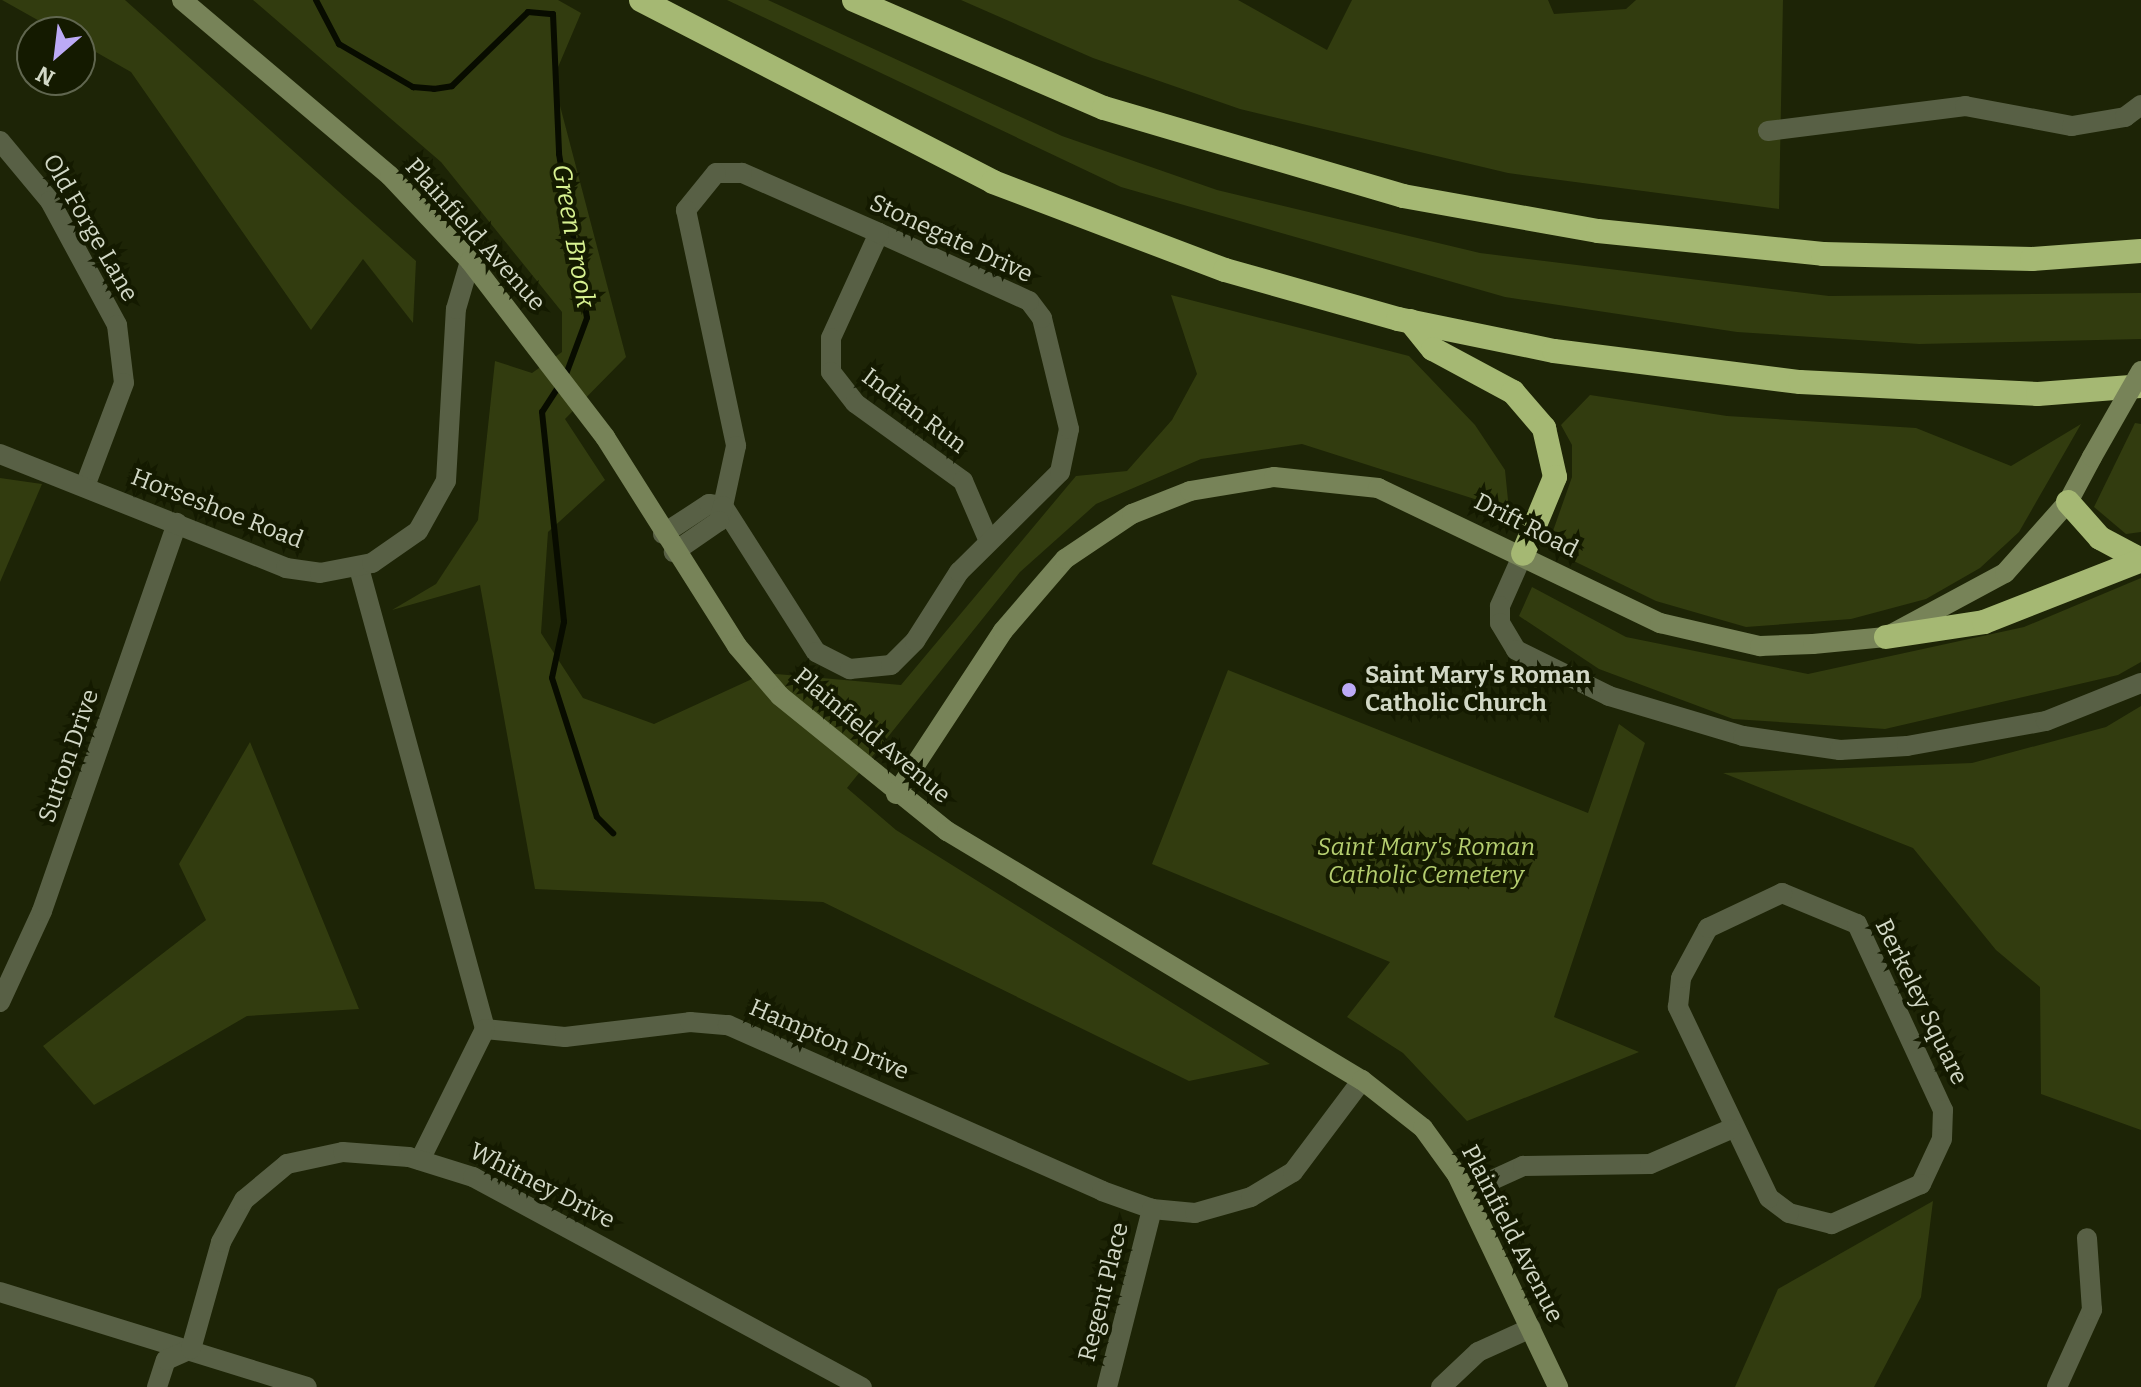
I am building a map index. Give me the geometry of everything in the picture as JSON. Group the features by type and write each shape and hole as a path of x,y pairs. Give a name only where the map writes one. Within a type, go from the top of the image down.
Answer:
{"highway":[{"path":"641,0 993,182 1225,270 1410,321 1554,351 1800,382 2038,394 2141,386"},
{"path":"854,0 1104,108 1403,196 1598,231 1823,254 2018,259 2141,251"},
{"path":"1410,321 1433,349 1513,392 1544,428 1555,477 1523,554"},
{"path":"2068,502 2100,538 2140,561"},
{"path":"1886,637 1984,622 2140,561"}],"main road":[{"name":"Plainfield Avenue","path":"182,0 390,176 470,261 542,350 669,543 780,696 896,794 1018,876 1362,1080 1423,1128 1466,1192 1558,1387"},
{"name":"Drift Road","path":"896,794 1033,591 1065,559 1163,501 1244,479 1345,482 1436,510 1660,623 1712,639 1760,646 1886,637 2005,573 2068,502 2141,371"}],"street":[{"path":"1768,131 1965,106 2072,126 2125,117 2141,105"},
{"name":"Old Forge Lane","path":"0,141 50,201 117,325 124,383 85,486"},
{"name":"Stonegate Drive","path":"730,172 879,233 1029,301 1042,318 1068,449 1054,481 988,539 903,656 865,671 835,664 806,641 723,506 736,423 690,255 686,210 702,183 730,172"},
{"name":"Indian Run","path":"879,233 831,338 831,372 855,403 963,481 988,539"},
{"path":"420,1160 485,1029 359,568 418,531 446,481 456,309 470,261"},
{"name":"Horseshoe Road","path":"0,454 286,568 359,568"},
{"path":"669,543 709,504 723,506"},
{"name":"Sutton Drive","path":"0,1002 42,911 177,523"},
{"path":"1523,554 1500,606 1500,623 1516,650 1609,696 1743,736 1840,750 1907,746 2046,721 2141,683"},
{"name":"Berkeley Square","path":"1782,893 1798,896 1845,917 1865,935 1943,1110 1942,1139 1921,1184 1832,1224 1789,1213 1769,1198 1731,1129 1678,1007 1681,978 1699,940 1720,919 1782,893"},
{"name":"Hampton Drive","path":"485,1029 565,1037 690,1022 728,1025 1152,1209 1195,1213 1276,1186 1362,1080"},
{"path":"1466,1192 1523,1166 1650,1164 1731,1129"},
{"name":"Whitney Drive","path":"191,1349 229,1224 263,1180 313,1153 420,1160 503,1191 862,1387"},
{"name":"Regent Place","path":"1107,1387 1152,1209"},
{"path":"2057,1387 2092,1310 2087,1238"},
{"path":"0,1292 307,1387"},
{"path":"1441,1387 1478,1352 1531,1328"},
{"path":"157,1387 166,1360 191,1349"}],"green space":[{"path":"2,0 125,0 416,261 413,323 363,259 311,330 131,72 96,52 96,16 30,16"},
{"path":"253,0 558,0 581,13 553,79 626,357 565,419 605,480 548,532 541,633 583,698 654,724 765,673 901,685 1076,476 1127,471 1172,420 1197,374 1171,295 1409,356 1475,425 1505,470 1509,510 1302,444 1201,459 1096,504 1020,572 847,788 896,830 1270,1064 1189,1081 823,902 535,889 480,585 392,610 436,584 478,520 495,361 532,373 562,352 562,312 441,162"},
{"path":"727,0 768,0 1062,136 1217,190 1480,253 1829,296 2141,293 2141,339 1919,344 1737,332 1505,297 1121,187"},
{"path":"961,0 1238,0 1327,50 1352,0 1548,0 1554,14 1626,9 1636,0 1783,0 1779,209 1508,173 1240,109 1093,58"},
{"path":"1590,395 1727,416 1916,428 2011,466 2081,424 2019,532 1980,568 1926,599 1851,619 1746,627 1656,601 1547,548 1572,477 1572,445 1561,425"},
{"path":"2135,423 2141,424 2141,532 2126,534 2094,507"},
{"path":"0,478 42,484 0,582"},
{"path":"2141,578 2141,662 2118,675 1885,729 1733,719 1599,669 1519,616 1532,587 1626,637 1808,674 2024,627"},
{"name":"Saint Mary's Roman Catholic Cemetery","path":"1228,670 1588,813 1619,724 1645,743 1554,1017 1639,1052 1467,1121 1403,1053 1347,1017 1390,962 1152,864"},
{"path":"2141,706 2141,1130 2041,1094 2040,987 1996,950 1913,848 1723,773 1972,763 2106,727"},
{"path":"250,742 359,1009 247,1016 94,1105 43,1046 206,920 179,864"},
{"path":"1933,1201 1921,1297 1874,1387 1735,1387 1778,1289"}],"waterway":[{"name":"Green Brook","path":"316,0 339,44 413,87 434,89 452,86 528,12 553,14 559,154 587,318 565,377"},
{"name":"Green Brook","path":"559,386 542,412 564,622 552,678 597,817 613,833"}],"place":[{"name":"Saint Mary's Roman Catholic Church","path":"1349,690"}]}
